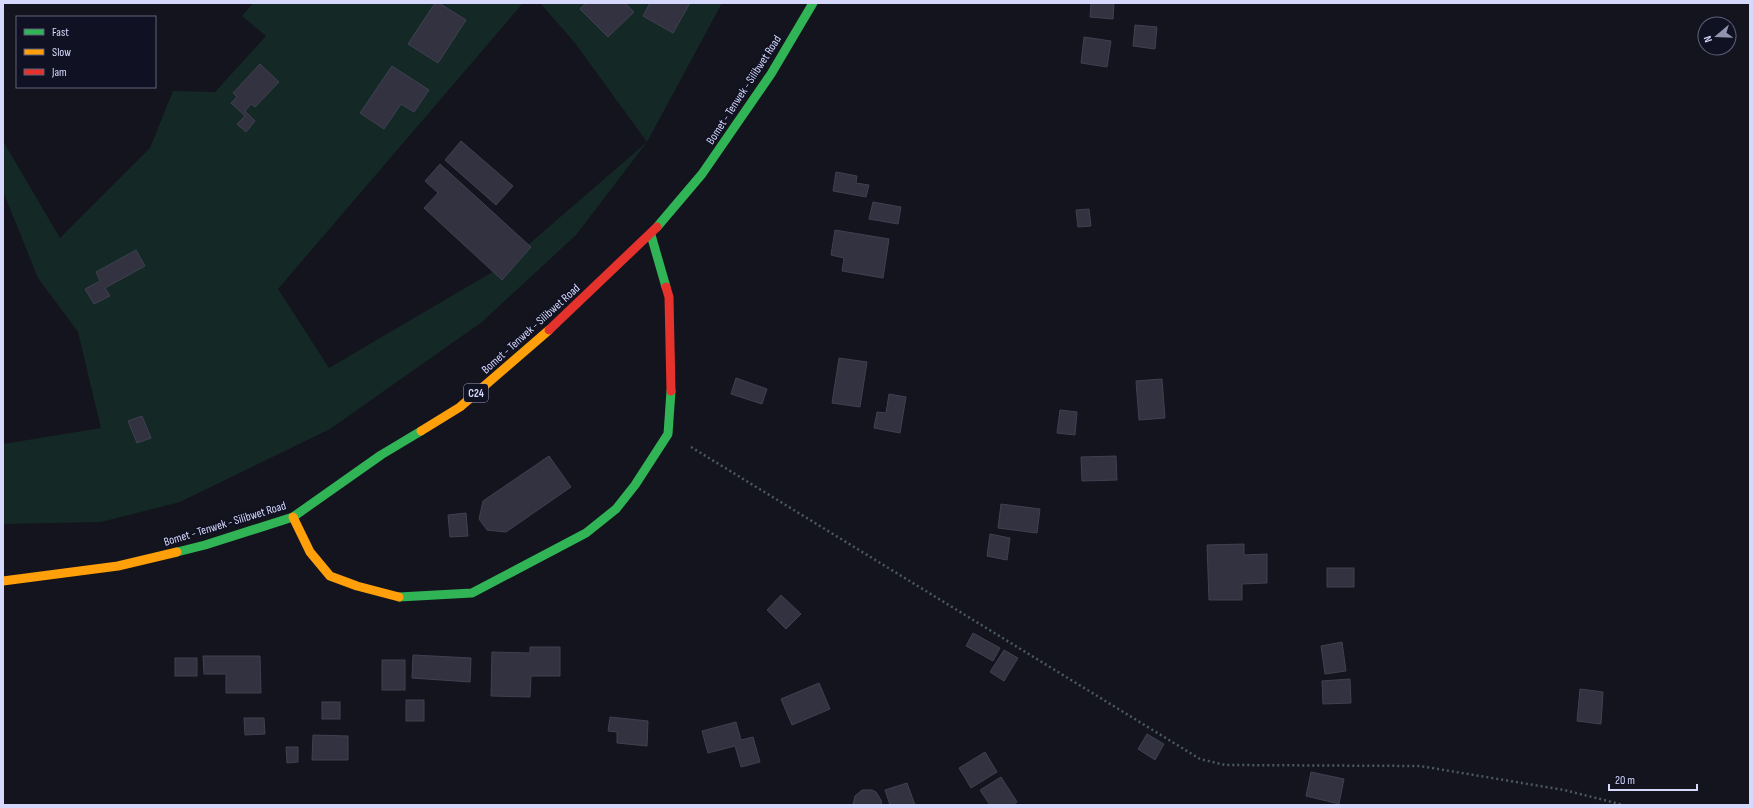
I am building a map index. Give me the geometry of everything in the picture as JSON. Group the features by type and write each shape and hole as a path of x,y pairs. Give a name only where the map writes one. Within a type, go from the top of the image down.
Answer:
{"main road":[{"name":"Bomet - Tenwek - Silibwet Road","path":"3,581 20,580 118,566 205,544 292,517 381,455 460,407 563,318 651,234 702,174 771,74 813,3"},
{"path":"292,517 310,552 330,576 357,586 401,598 472,593 586,533 616,509 635,485 668,434 672,380 669,297 651,234"}],"path":[{"path":"668,434 1200,759 1225,765 1420,766 1564,790 1624,805"}],"green space":[{"path":"253,3 523,3 278,289 329,368 506,264 647,142 576,235 482,322 330,429 180,502 101,522 3,524 3,444 101,428 78,332 38,278 3,191 3,141 60,238 150,148 173,91 215,92 266,36 242,16"},
{"path":"540,3 722,3 647,142 575,43"}],"building":[{"path":"435,3 439,3 466,20 438,63 408,44"},
{"path":"586,3 625,3 634,12 608,37 580,9"},
{"path":"650,3 690,3 673,33 643,16"},
{"path":"1091,3 1114,3 1113,19 1090,17"},
{"path":"1135,25 1157,27 1155,49 1133,46"},
{"path":"1084,37 1111,41 1107,67 1081,63"},
{"path":"260,64 279,82 255,107 251,104 245,111 255,121 246,132 237,124 245,116 231,103 237,97 233,93"},
{"path":"392,66 429,90 414,112 401,104 384,129 360,113"},
{"path":"461,141 513,186 496,205 445,160"},
{"path":"440,164 531,247 502,280 424,208 438,193 425,181"},
{"path":"836,172 857,176 856,183 869,185 866,197 833,191"},
{"path":"873,202 901,207 898,224 869,219"},
{"path":"1089,209 1091,226 1078,227 1076,210"},
{"path":"835,230 889,239 883,278 842,271 844,258 831,255"},
{"path":"136,250 145,266 105,288 110,296 94,304 85,289 100,281 96,272"},
{"path":"839,358 867,362 860,407 832,403"},
{"path":"736,378 767,389 762,404 731,394"},
{"path":"1162,379 1165,418 1139,420 1136,381"},
{"path":"889,394 906,397 900,433 874,428 877,412 886,413"},
{"path":"1060,410 1077,412 1075,435 1057,433"},
{"path":"142,416 151,438 137,443 128,421"},
{"path":"549,456 571,487 506,532 487,530 479,519 483,501"},
{"path":"1116,456 1117,480 1082,481 1081,457"},
{"path":"1001,504 1040,509 1037,533 998,528"},
{"path":"466,513 468,536 450,537 448,515"},
{"path":"990,534 1010,538 1007,560 987,556"},
{"path":"1244,544 1244,555 1267,554 1267,583 1242,584 1242,600 1209,600 1207,545"},
{"path":"1327,568 1354,568 1354,587 1327,587"},
{"path":"781,595 801,614 786,629 767,610"},
{"path":"973,633 1000,648 993,661 966,646"},
{"path":"1342,642 1346,671 1325,674 1321,646"},
{"path":"530,647 560,647 560,676 531,676 530,697 491,696 492,652 530,653"},
{"path":"1004,650 1018,658 1004,681 990,672"},
{"path":"413,655 471,658 470,682 412,678"},
{"path":"203,656 260,656 261,693 226,693 226,674 204,674"},
{"path":"175,658 197,658 197,676 175,676"},
{"path":"382,660 405,660 405,690 382,690"},
{"path":"1350,679 1351,703 1323,704 1322,681"},
{"path":"819,683 830,709 792,725 781,699"},
{"path":"1580,689 1603,692 1601,724 1577,721"},
{"path":"406,700 424,700 424,721 406,721"},
{"path":"322,702 340,702 340,719 322,719"},
{"path":"610,717 648,721 647,746 617,743 617,732 608,731"},
{"path":"244,718 264,718 265,734 245,735"},
{"path":"736,722 741,740 753,737 760,762 741,767 735,746 708,753 702,731"},
{"path":"1147,734 1164,744 1155,760 1138,749"},
{"path":"313,735 348,736 348,760 312,760"},
{"path":"286,747 298,747 298,762 287,763"},
{"path":"985,752 997,772 971,788 959,768"},
{"path":"1311,772 1344,779 1339,804 1306,796"},
{"path":"1001,777 1017,802 1012,805 990,805 980,790"},
{"path":"907,783 915,805 890,805 885,790"},
{"path":"862,790 872,790 876,792 882,805 853,805 855,796"}],"traffic: fast":[{"path":"657,227 702,174 771,74 813,3"},
{"path":"651,235 666,287"},
{"path":"399,597 472,593 586,533 616,509 635,485 668,434 671,391"},
{"path":"177,552 205,545 293,517 381,455 421,431"}],"traffic: slow":[{"path":"421,431 460,407 549,330"},
{"path":"293,517 310,552 330,576 357,586 399,597"},
{"path":"3,581 118,566 177,552"}],"traffic: jam":[{"path":"549,330 657,227"},
{"path":"666,287 669,297 671,391"}]}
